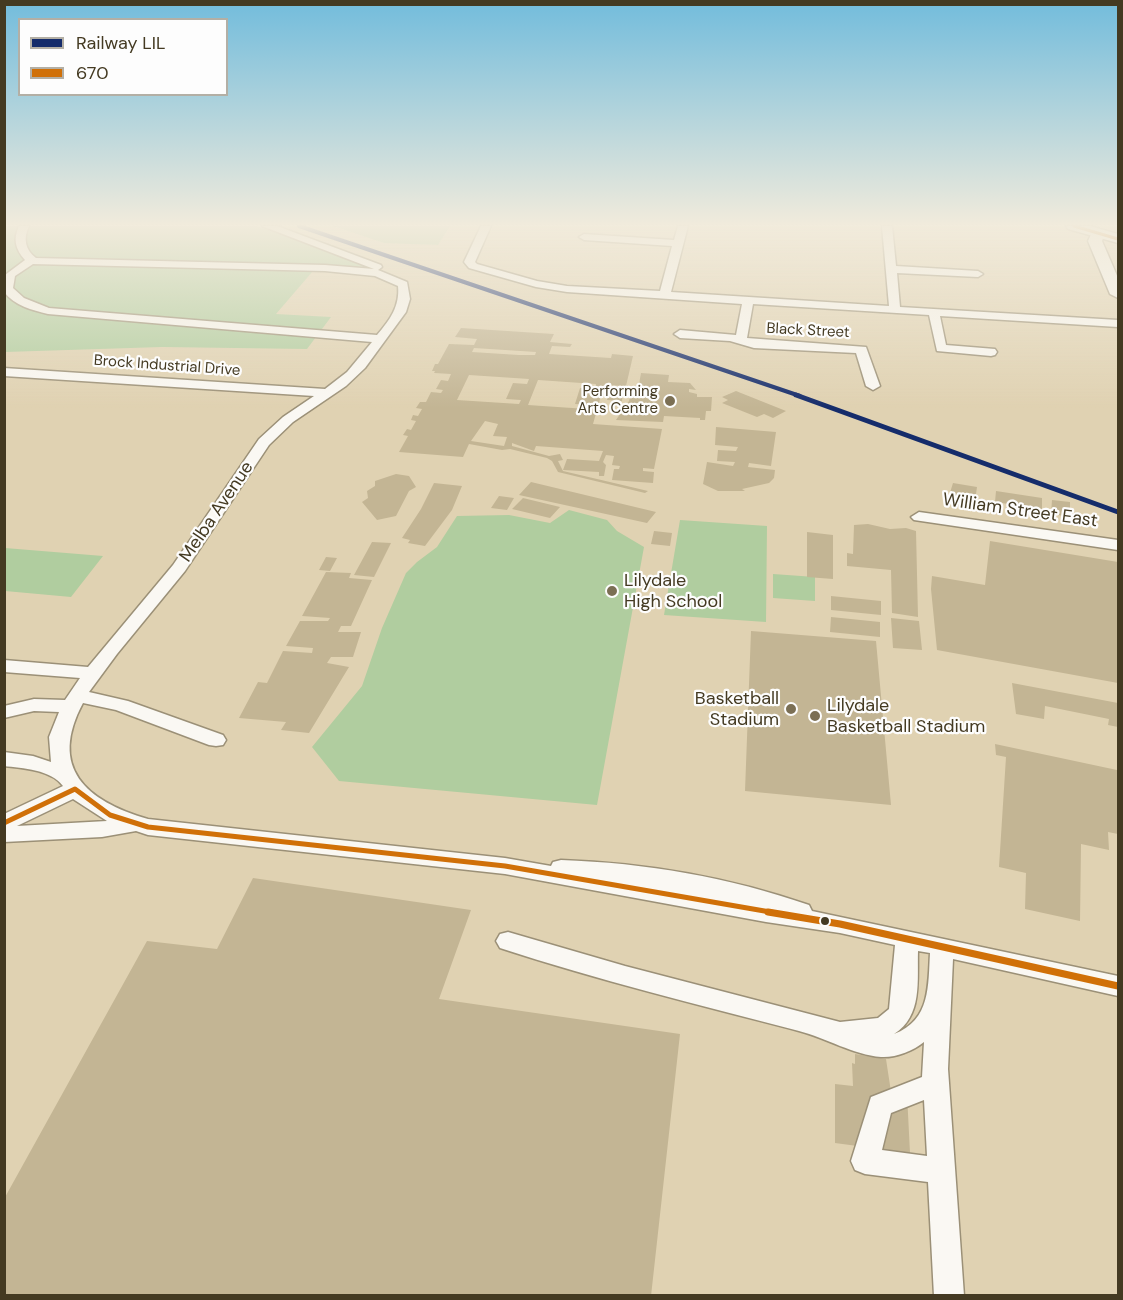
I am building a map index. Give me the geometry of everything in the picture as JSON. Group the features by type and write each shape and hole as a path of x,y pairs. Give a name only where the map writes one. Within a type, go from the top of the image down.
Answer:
{"street":[{"path":"7,287 13,297 28,305 48,311 380,339"},
{"name":"Melba Avenue","path":"71,783 58,748 64,720 74,701 182,564 262,445 280,426 328,393 360,367 396,321 403,307 403,287"},
{"path":"550,287 567,290 1119,324"},
{"path":"664,296 667,287"},
{"path":"893,287 895,311"},
{"path":"741,339 748,301"},
{"path":"934,313 941,348 991,352"},
{"name":"Black Street","path":"680,334 741,339 754,344 862,350 862,361 873,386"},
{"name":"Brock Industrial Drive","path":"4,372 328,393"},
{"name":"William Street East","path":"919,517 1118,545"},
{"path":"4,666 94,673"},
{"path":"4,712 34,705 74,701 121,705 216,740"},
{"path":"4,759 33,763 71,783 110,815 136,824 177,832 505,866 683,889 766,914 840,924 1119,986"},
{"path":"4,823 71,783"},
{"path":"4,834 102,829 136,824"},
{"path":"508,941 591,967 840,1031 884,1046 903,1043 907,939"},
{"path":"942,947 936,1076 949,1296"},
{"path":"904,1028 925,1024 939,1002"},
{"path":"904,1028 936,1076"},
{"path":"936,1076 880,1105 865,1161 942,1171"}],"green space":[{"path":"5,287 300,287 276,314 331,317 307,349 162,347 5,352"},
{"path":"569,510 607,520 617,531 644,547 597,805 339,781 312,747 362,686 382,628 406,573 437,547 457,516 509,515 550,523"},
{"path":"680,520 767,526 766,622 664,615"},
{"path":"4,548 103,556 71,597 5,591"},
{"path":"773,574 815,577 815,601 773,598"}],"building":[{"path":"461,328 554,334 550,342 572,344 570,347 552,346 549,354 611,358 612,354 633,356 626,386 604,385 593,424 662,429 654,469 643,468 643,471 654,472 653,483 612,480 614,469 619,469 620,466 612,465 614,456 606,455 603,462 606,465 604,476 599,476 599,472 563,470 567,459 599,461 603,451 536,446 534,451 512,443 512,446 549,456 560,454 563,460 558,461 563,471 648,491 645,493 558,472 552,461 547,458 510,449 502,450 469,444 463,457 399,452 408,436 403,435 407,429 411,430 416,421 411,420 413,415 418,416 422,409 416,408 420,402 426,402 431,392 441,393 443,390 436,389 441,380 448,381 451,374 434,373 435,371 432,371 435,364 438,364 449,344 474,345 477,339 455,337","holes":["474,348 536,352 535,355 472,352","469,375 529,379 527,384 513,383 506,399 521,400 519,404 457,400","538,380 596,384 595,389 580,388 575,404 588,405 587,409 528,405","485,421 498,424 493,436 507,437 504,446 471,441"]},
{"path":"641,373 669,375 668,382 690,383 696,390 689,389 689,392 697,394 697,397 712,397 711,411 706,411 705,420 664,416 663,422 616,420 629,401 632,390 638,390"},
{"path":"608,391 623,391 622,401 607,400"},
{"path":"736,391 786,411 773,418 764,414 757,417 722,403 728,400 722,397"},
{"path":"716,427 776,432 771,466 749,463 748,467 775,470 774,478 769,483 742,489 745,491 718,491 703,484 707,462 733,466 735,462 717,461 718,450 736,451 738,447 715,445"},
{"path":"396,474 409,476 416,487 409,491 396,516 377,520 362,502 368,498 367,491 375,486 375,481"},
{"path":"531,482 656,512 647,523 519,495"},
{"path":"434,483 462,486 452,510 425,546 408,543 410,540 402,538 421,509"},
{"path":"953,483 977,487 975,501 949,496"},
{"path":"996,491 1042,498 1042,509 995,502"},
{"path":"499,496 514,498 507,510 491,508"},
{"path":"523,498 560,507 550,518 512,509"},
{"path":"1052,500 1070,502 1070,517 1051,514"},
{"path":"868,524 916,531 918,617 892,613 891,570 847,566 847,553 853,554 854,525"},
{"path":"654,531 672,533 670,546 651,544"},
{"path":"807,532 833,535 833,579 807,577"},
{"path":"990,541 1118,562 1118,683 937,650 931,589 932,576 985,585"},
{"path":"372,542 391,543 374,577 354,575"},
{"path":"326,557 337,558 330,571 319,570"},
{"path":"326,572 351,573 349,578 372,580 351,626 341,626 338,632 361,632 353,657 331,657 327,663 349,667 309,733 281,730 286,722 239,718 258,682 267,683 283,651 312,653 313,648 286,646 300,621 328,621 330,618 302,616"},
{"path":"831,596 881,601 881,615 831,610"},
{"path":"831,617 880,622 880,637 830,632"},
{"path":"891,618 919,621 922,650 893,648"},
{"name":"Lilydale Basketball Stadium","path":"751,631 876,641 891,805 745,791"},
{"path":"1012,683 1118,703 1118,727 1108,725 1109,719 1045,706 1044,719 1016,714"},
{"path":"995,744 1117,770 1118,834 1108,832 1109,850 1081,844 1080,921 1025,909 1026,873 999,867 1006,757 996,755"},
{"path":"253,878 471,910 439,999 680,1034 651,1296 4,1296 4,1199 147,941 217,949"},
{"path":"855,1054 886,1059 891,1092 907,1094 910,1153 835,1143 835,1084 853,1086 852,1063 855,1064"}],"rail line":[{"name":"LIL","path":"478,287 775,387 1118,512"}],"transit line":[{"name":"670","path":"4,823 75,789 110,815 148,827 505,866 840,924 1118,986"}],"place":[{"name":"Performing Arts Centre","path":"670,401"},
{"name":"Lilydale High School","path":"612,591"},
{"name":"Basketball Stadium","path":"791,709"},
{"name":"Lilydale Basketball Stadium","path":"815,716"}]}
